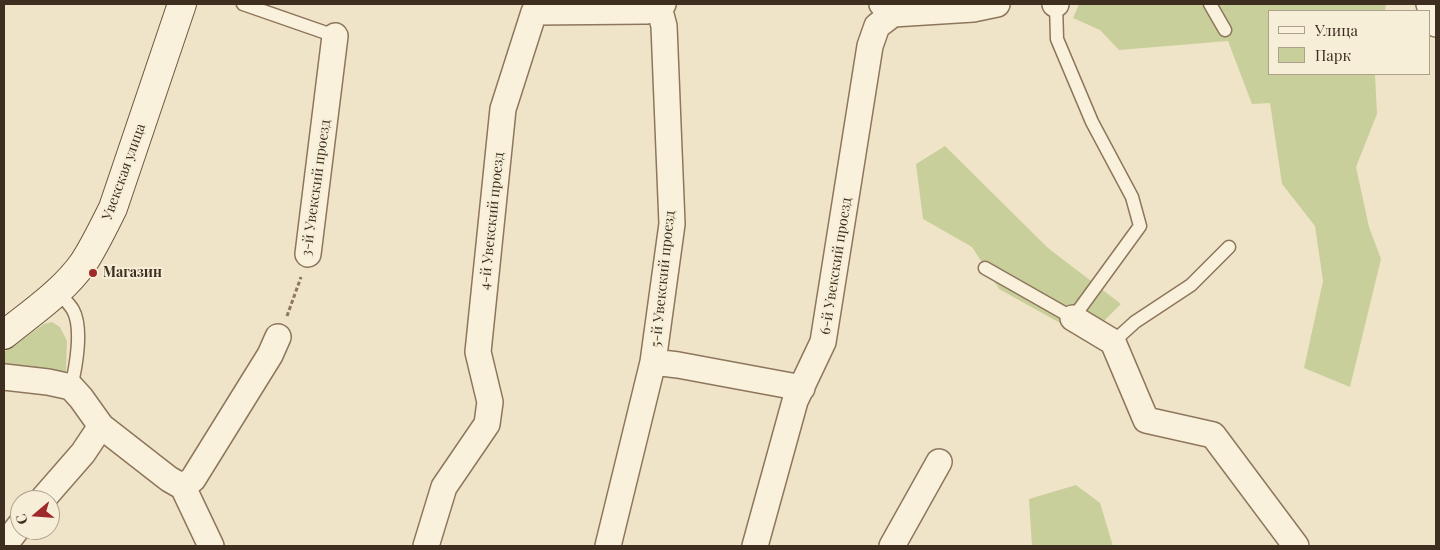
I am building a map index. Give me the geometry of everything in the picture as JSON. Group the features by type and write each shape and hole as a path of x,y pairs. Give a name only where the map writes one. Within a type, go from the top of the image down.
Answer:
{"street":[{"name":"Увекская улица","path":"4,335 57,292 83,264 99,236 113,208 182,4"},
{"path":"888,9 973,9 997,4"},
{"path":"1429,4 1436,24"},
{"name":"4-й Увекский проезд","path":"426,546 444,487 487,424 490,402 478,352 502,118 534,8 646,11 660,5"},
{"name":"5-й Увекский проезд","path":"608,546 653,362 672,224 664,26 660,5"},
{"name":"6-й Увекский проезд","path":"755,546 795,401 824,342 870,46 877,26 888,9"},
{"name":"3-й Увекский проезд","path":"308,254 335,36"},
{"path":"1074,318 1114,342 1146,420 1213,435 1296,546"},
{"path":"183,487 193,479 270,355 278,337"},
{"path":"653,362 802,388"},
{"path":"4,377 48,382 71,387 101,426 169,479 183,487 212,546"},
{"path":"51,490 83,453 101,426"},
{"path":"892,546 939,462"}],"lane":[{"path":"243,4 335,36"},
{"path":"985,268 1074,318 1140,226 1132,197 1092,122 1057,39 1056,4"},
{"path":"1210,4 1225,30"},
{"path":"1114,342 1135,322 1191,286 1229,247"},
{"path":"57,292 73,310 78,330 71,387"}],"path":[{"name":"3-й Увекский проезд","path":"278,337 293,303 308,254"}],"green space":[{"path":"1079,4 1386,4 1385,10 1268,10 1268,75 1375,75 1377,114 1356,167 1369,227 1381,259 1350,387 1304,368 1323,281 1315,226 1282,184 1270,103 1252,104 1228,41 1119,50 1100,30 1073,18"},
{"path":"945,146 1048,248 1121,304 1087,338 999,289 972,247 923,219 916,164"},
{"path":"52,322 60,327 67,341 66,371 62,378 4,372 4,352 44,324"},
{"path":"1076,485 1100,503 1113,546 1032,546 1029,499"}],"place":[{"name":"Магазин","path":"93,273"}]}
